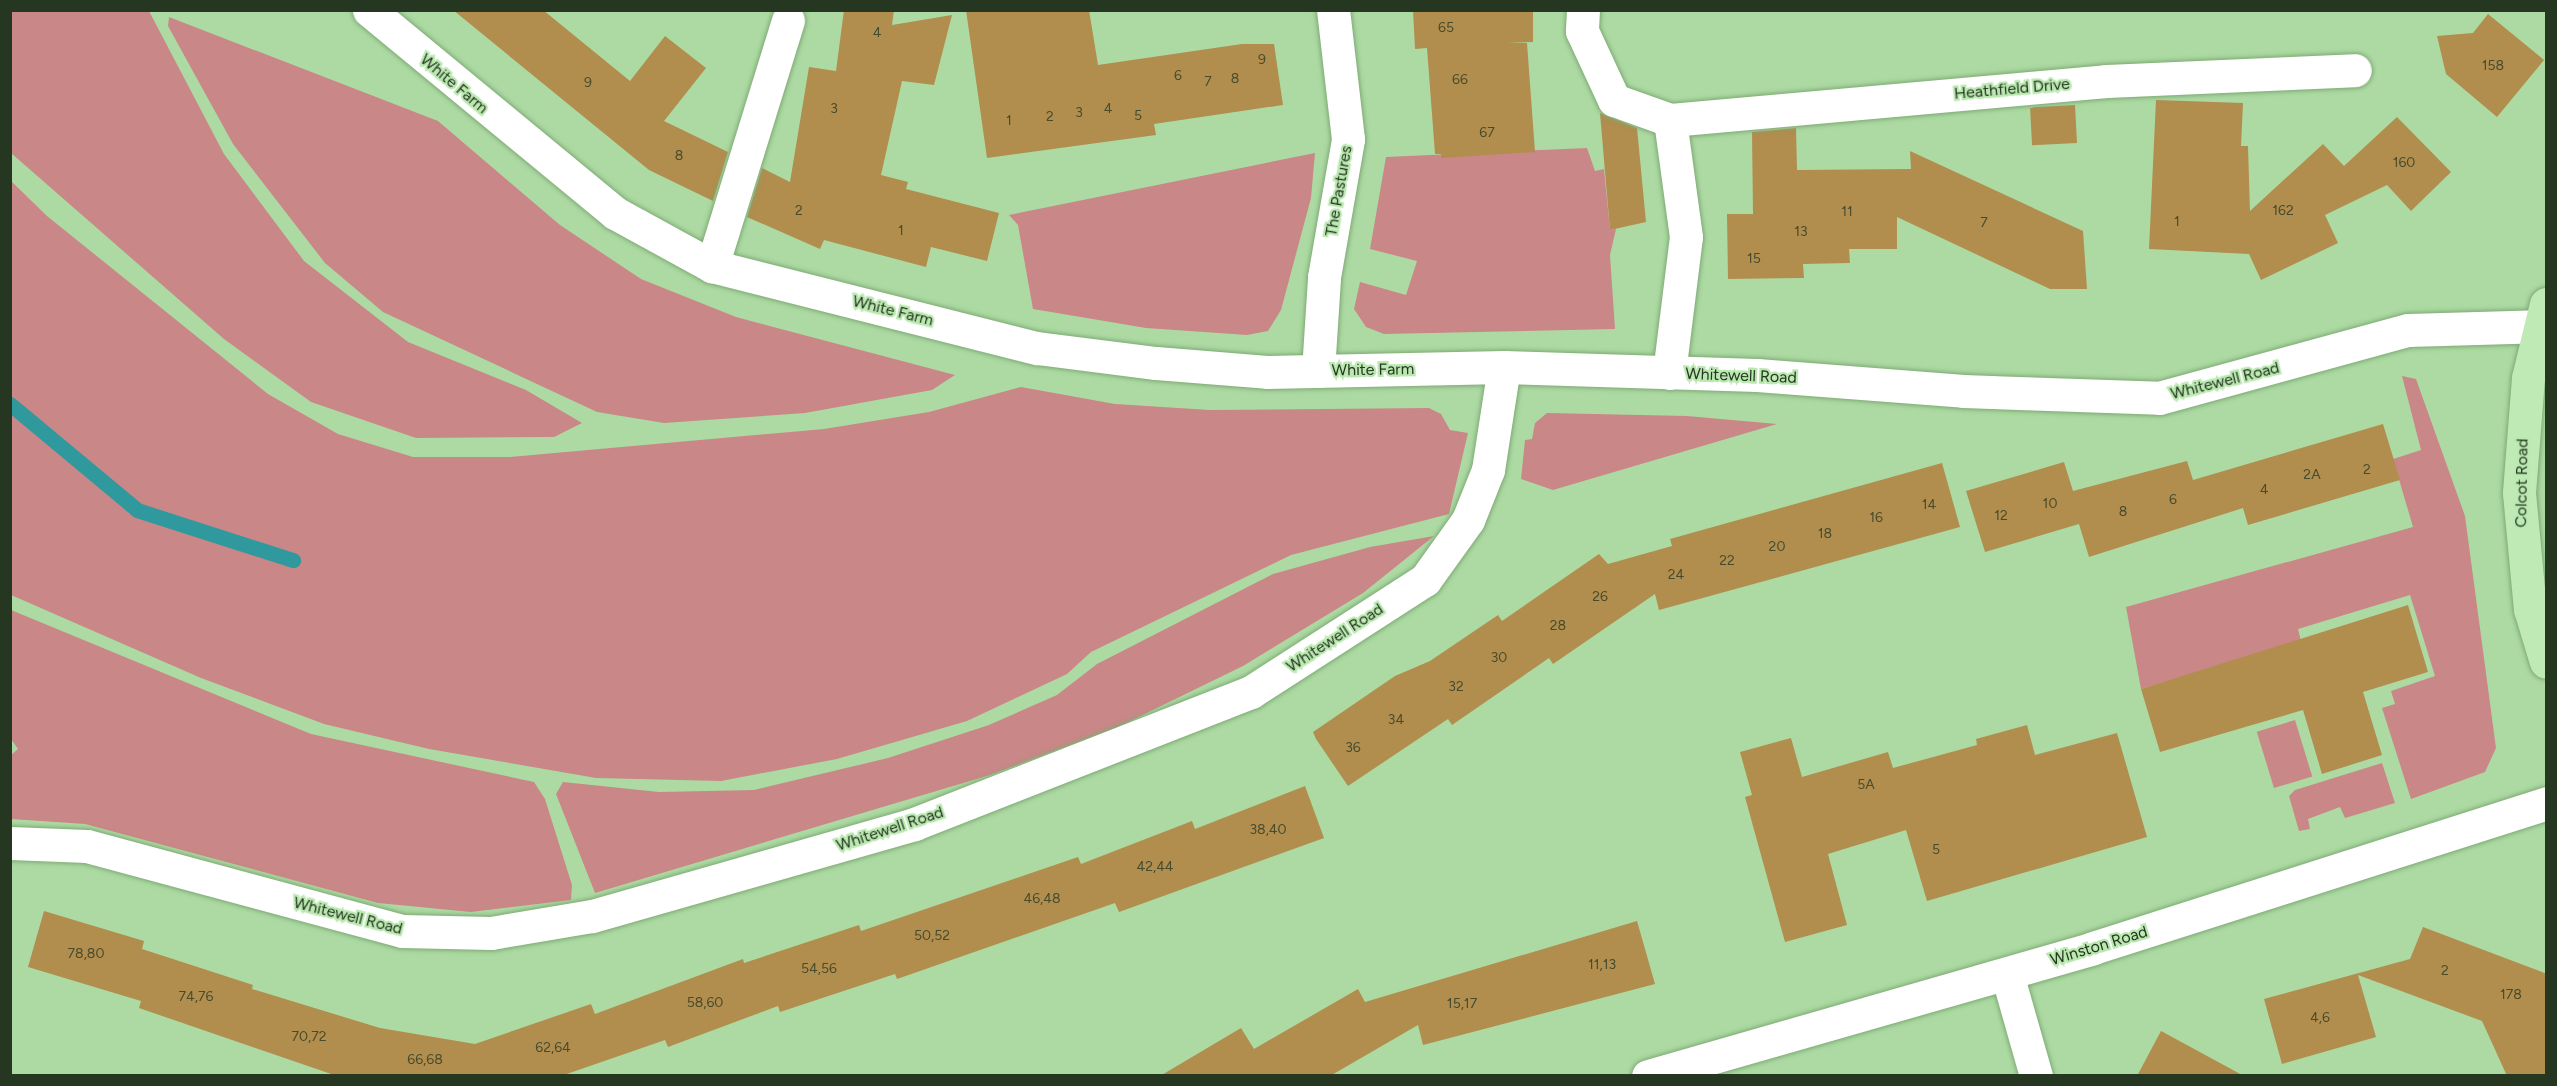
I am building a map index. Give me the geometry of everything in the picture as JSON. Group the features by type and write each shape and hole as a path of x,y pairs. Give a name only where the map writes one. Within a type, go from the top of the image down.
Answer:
{"main road":[{"name":"Colcot Road","path":"2544,319 2528,378 2519,493 2530,609 2547,662"}],"street":[{"name":"White Farm","path":"369,10 615,213 712,266 1038,348 1156,363 1318,371 1504,367"},
{"name":"The Pastures","path":"1318,371 1324,277 1348,139 1333,10"},
{"name":"Heathfield Drive","path":"1583,10 1582,31 1614,100 1670,120 2106,81 2355,70"},
{"path":"712,266 788,21"},
{"path":"1669,373 1686,237 1670,120"},
{"name":"Whitewell Road","path":"10,843 87,846 402,931 491,933 592,916 914,824 1251,692 1425,580 1468,520 1488,470 1504,367 1669,373 2159,398 2408,330 2544,319"},
{"name":"Winston Road","path":"1648,1076 2007,974 2547,803"},
{"path":"2007,974 2036,1076"}],"shaded area":[{"path":"10,11 149,11 224,154 304,261 408,342 526,390 582,423 554,437 416,438 311,402 224,339 11,153"},
{"path":"169,17 438,121 560,225 641,279 736,317 955,375 932,390 805,413 664,423 597,412 383,312 325,263 233,144 168,26"},
{"path":"1587,148 1595,171 1604,169 1610,230 1616,229 1610,255 1615,329 1384,334 1366,327 1354,309 1360,282 1406,295 1417,261 1370,249 1386,157"},
{"path":"1315,153 1311,198 1281,310 1268,331 1247,335 1146,328 1033,309 1018,225 1009,215"},
{"path":"10,180 47,216 268,394 338,434 413,457 510,457 824,429 929,412 1021,387 1115,404 1210,410 1429,408 1441,414 1450,430 1468,433 1449,514 1291,555 1091,652 1067,674 967,721 837,759 721,781 596,778 429,749 324,724 201,678 11,595"},
{"path":"2402,376 2416,379 2465,516 2496,748 2485,772 2411,799 2382,708 2395,704 2391,691 2435,676 2410,595 2298,629 2301,641 2141,689 2126,607 2413,527 2393,459 2421,450"},
{"path":"1547,413 1687,416 1777,424 1553,490 1521,479 1525,440 1532,439 1535,423"},
{"path":"1434,536 1363,593 1243,666 1118,727 990,775 595,893 556,794 563,782 659,792 754,790 888,758 989,725 1057,695 1097,664 1273,574 1370,547"},
{"path":"11,610 311,734 534,782 545,799 572,885 571,900 471,912 378,903 85,824 11,819 11,755 18,749 11,739"},
{"path":"2295,720 2312,776 2274,788 2257,732"},
{"path":"2382,763 2395,803 2345,818 2340,807 2308,819 2310,829 2299,831 2289,796 2295,790"}],"building":[{"path":"453,10 543,10 630,81 665,36 706,68 664,121 728,152 713,201 649,170"},
{"path":"844,10 894,10 892,25 952,15 934,85 902,81 881,175 908,182 906,189 999,213 987,261 931,247 926,267 824,240 820,249 747,217 762,168 790,182 809,67 836,71"},
{"path":"966,10 1089,10 1098,65 1242,44 1274,44 1283,105 1154,124 1156,135 987,158"},
{"path":"1413,10 1533,10 1533,42 1507,43 1527,43 1535,152 1442,158 1441,154 1435,154 1427,48 1415,49"},
{"path":"2488,14 2544,60 2497,117 2446,74 2437,36 2473,33"},
{"path":"2156,100 2243,103 2241,146 2248,146 2250,211 2323,144 2344,166 2397,117 2451,172 2411,211 2387,185 2325,215 2338,243 2261,280 2249,254 2149,249"},
{"path":"2075,105 2077,143 2032,145 2030,107"},
{"path":"1600,113 1637,128 1646,222 1610,230"},
{"path":"1796,128 1797,170 1911,169 1910,151 2083,231 2087,289 2050,289 1897,217 1897,249 1849,249 1850,263 1803,264 1804,278 1728,279 1727,214 1753,214 1752,132"},
{"path":"2383,424 2400,480 2248,525 2243,508 2089,557 2079,524 1985,552 1966,491 2064,462 2073,491 2187,461 2193,480"},
{"path":"1942,463 1960,527 1659,610 1655,594 1553,664 1549,658 1452,725 1448,719 1348,786 1316,739 1313,732 1395,676 1430,661 1498,615 1502,621 1599,554 1608,564 1672,546 1670,539"},
{"path":"2408,605 2428,672 2363,692 2382,755 2322,774 2303,710 2160,752 2141,689"},
{"path":"2027,725 2035,755 2117,733 2147,837 1927,901 1906,830 1828,854 1847,925 1785,942 1745,797 1752,795 1740,752 1791,738 1802,777 1888,752 1893,768 1977,745 1976,739"},
{"path":"1305,786 1324,838 1119,912 1115,903 897,979 895,974 780,1012 778,1006 668,1047 665,1040 561,1076 337,1076 139,1008 141,1001 28,967 44,911 144,941 142,949 253,985 252,989 380,1028 475,1044 591,1004 595,1014 743,959 744,963 859,925 861,931 1078,857 1081,864 1192,821 1195,829"},
{"path":"1637,921 1655,984 1423,1045 1418,1025 1330,1076 1160,1076 1241,1028 1254,1049 1358,989 1365,1002"},
{"path":"2423,927 2547,974 2547,1076 2507,1076 2482,1021 2358,975 2376,1037 2282,1064 2264,999 2410,959"},
{"path":"2161,1031 2244,1076 2137,1076"}],"waterway":[{"path":"10,404 137,510 293,560"}]}
